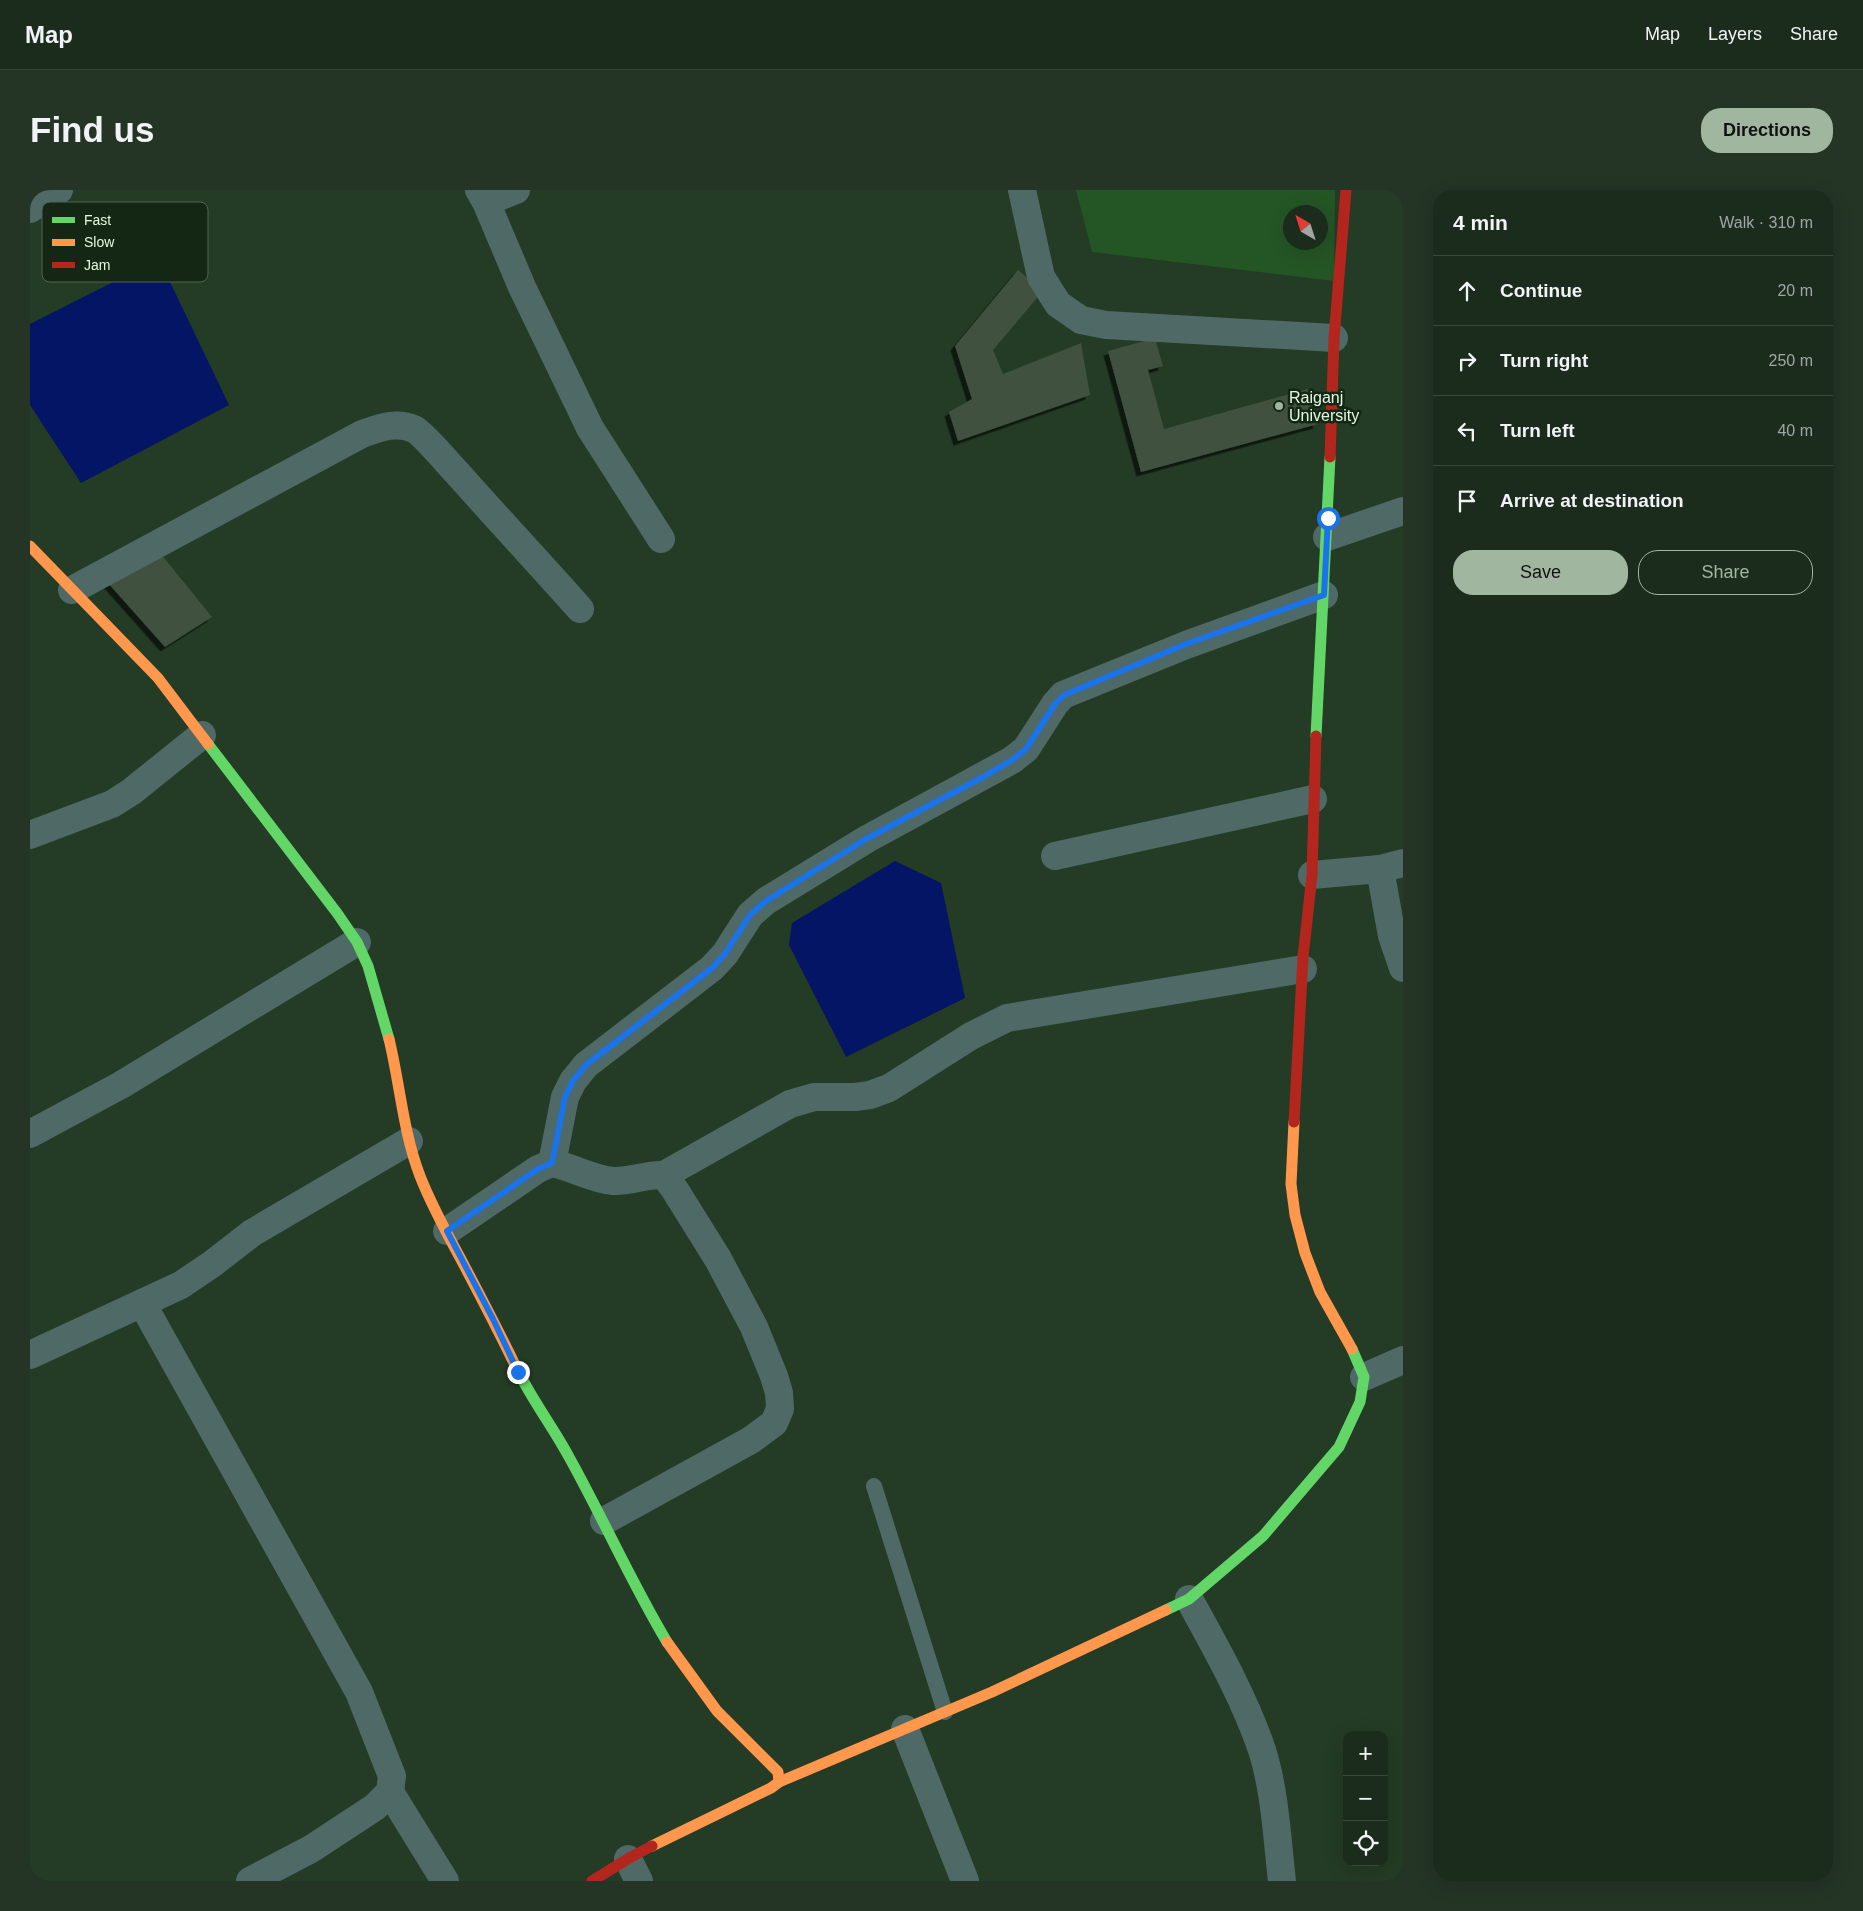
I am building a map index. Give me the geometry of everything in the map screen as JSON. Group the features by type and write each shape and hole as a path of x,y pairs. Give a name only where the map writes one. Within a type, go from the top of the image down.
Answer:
{"street":[{"path":"30,209 58,190"},
{"path":"516,190 483,196 522,287 590,428 661,540"},
{"path":"1022,190 1041,277 1058,304 1081,320 1106,325 1334,338"},
{"path":"592,1881 633,1870 779,1782 992,1692 1189,1599 1263,1536 1339,1447 1360,1402 1364,1377 1357,1358 1320,1292 1305,1253 1295,1215 1291,1184 1303,969 1312,875 1313,799 1327,537 1334,338 1346,190"},
{"path":"72,590 362,434 395,424 414,429 434,448 580,609"},
{"path":"1327,537 1403,511"},
{"path":"30,546 158,678 337,913 356,942 368,966 382,1012 397,1072 409,1142 419,1174 433,1207 493,1319 527,1390 568,1454 604,1520 647,1608 671,1648 717,1711 778,1772 779,1782"},
{"path":"552,1163 565,1097 573,1081 586,1065 712,968 725,954 750,915 766,901 866,839 1012,760 1026,749 1055,704 1064,695 1186,644 1324,595"},
{"path":"30,835 112,804 131,792 202,735"},
{"path":"1055,856 1313,799"},
{"path":"1312,875 1391,866 1392,936 1403,968"},
{"path":"30,1134 121,1085 356,942"},
{"path":"447,1231 538,1169 552,1163 612,1181 630,1180 651,1174 664,1175 790,1104 814,1097 870,1095 889,1088 971,1036 1007,1018 1303,969"},
{"path":"30,1355 181,1285 252,1233 409,1142"},
{"path":"604,1520 752,1440 774,1423 780,1409 779,1393 774,1376 754,1328 713,1251 664,1175"},
{"path":"142,1303 359,1692 392,1776 390,1792 375,1807 312,1849 250,1881"},
{"path":"1364,1377 1403,1360"},
{"path":"1189,1599 1233,1680 1262,1750 1270,1783 1282,1881"},
{"path":"905,1729 965,1881"},
{"path":"390,1792 445,1881"}],"lane":[{"path":"874,1486 945,1712"}],"green space":[{"path":"1076,190 1335,190 1334,281 1092,252"}],"shaded area":[{"path":"113,282 170,282 229,405 81,483 30,405 30,324"},
{"path":"895,861 941,883 965,998 846,1057 789,945 792,923"}],"building":[{"path":"1018,270 1043,291 993,350 1003,374 1081,343 1090,395 958,441 949,412 972,399 955,346"},
{"name":"Raiganj University","path":"1155,338 1163,366 1148,370 1164,429 1308,389 1318,424 1141,472 1108,351"},
{"path":"161,554 212,617 165,647 108,583"}],"traffic: fast":[{"path":"1316,736 1330,457"},
{"path":"208,744 357,942 368,966 389,1039"},
{"path":"1166,1610 1189,1599 1263,1536 1339,1447 1360,1402 1364,1377 1352,1349"},
{"path":"517,1369 569,1457 667,1642"}],"traffic: slow":[{"path":"30,546 158,678 208,744"},
{"path":"389,1039 406,1125 420,1176 441,1222 517,1369"},
{"path":"1294,1122 1291,1184 1295,1215 1305,1253 1320,1292 1352,1349"},
{"path":"779,1782 992,1692 1166,1610"},
{"path":"652,1846 771,1788 779,1782 778,1772 717,1711 667,1642"}],"traffic: jam":[{"path":"1330,457 1334,338 1346,190"},
{"path":"1294,1122 1303,957 1312,875 1316,736"},
{"path":"592,1881 652,1846"}],"place":[{"name":"Raiganj University","path":"1279,406"}],"route":[{"path":"518,1372 493,1319 447,1231 538,1169 552,1163 565,1097 573,1081 586,1065 712,968 725,954 750,915 766,901 866,839 1012,760 1026,749 1055,704 1064,695 1186,644 1324,595 1328,518"}]}
